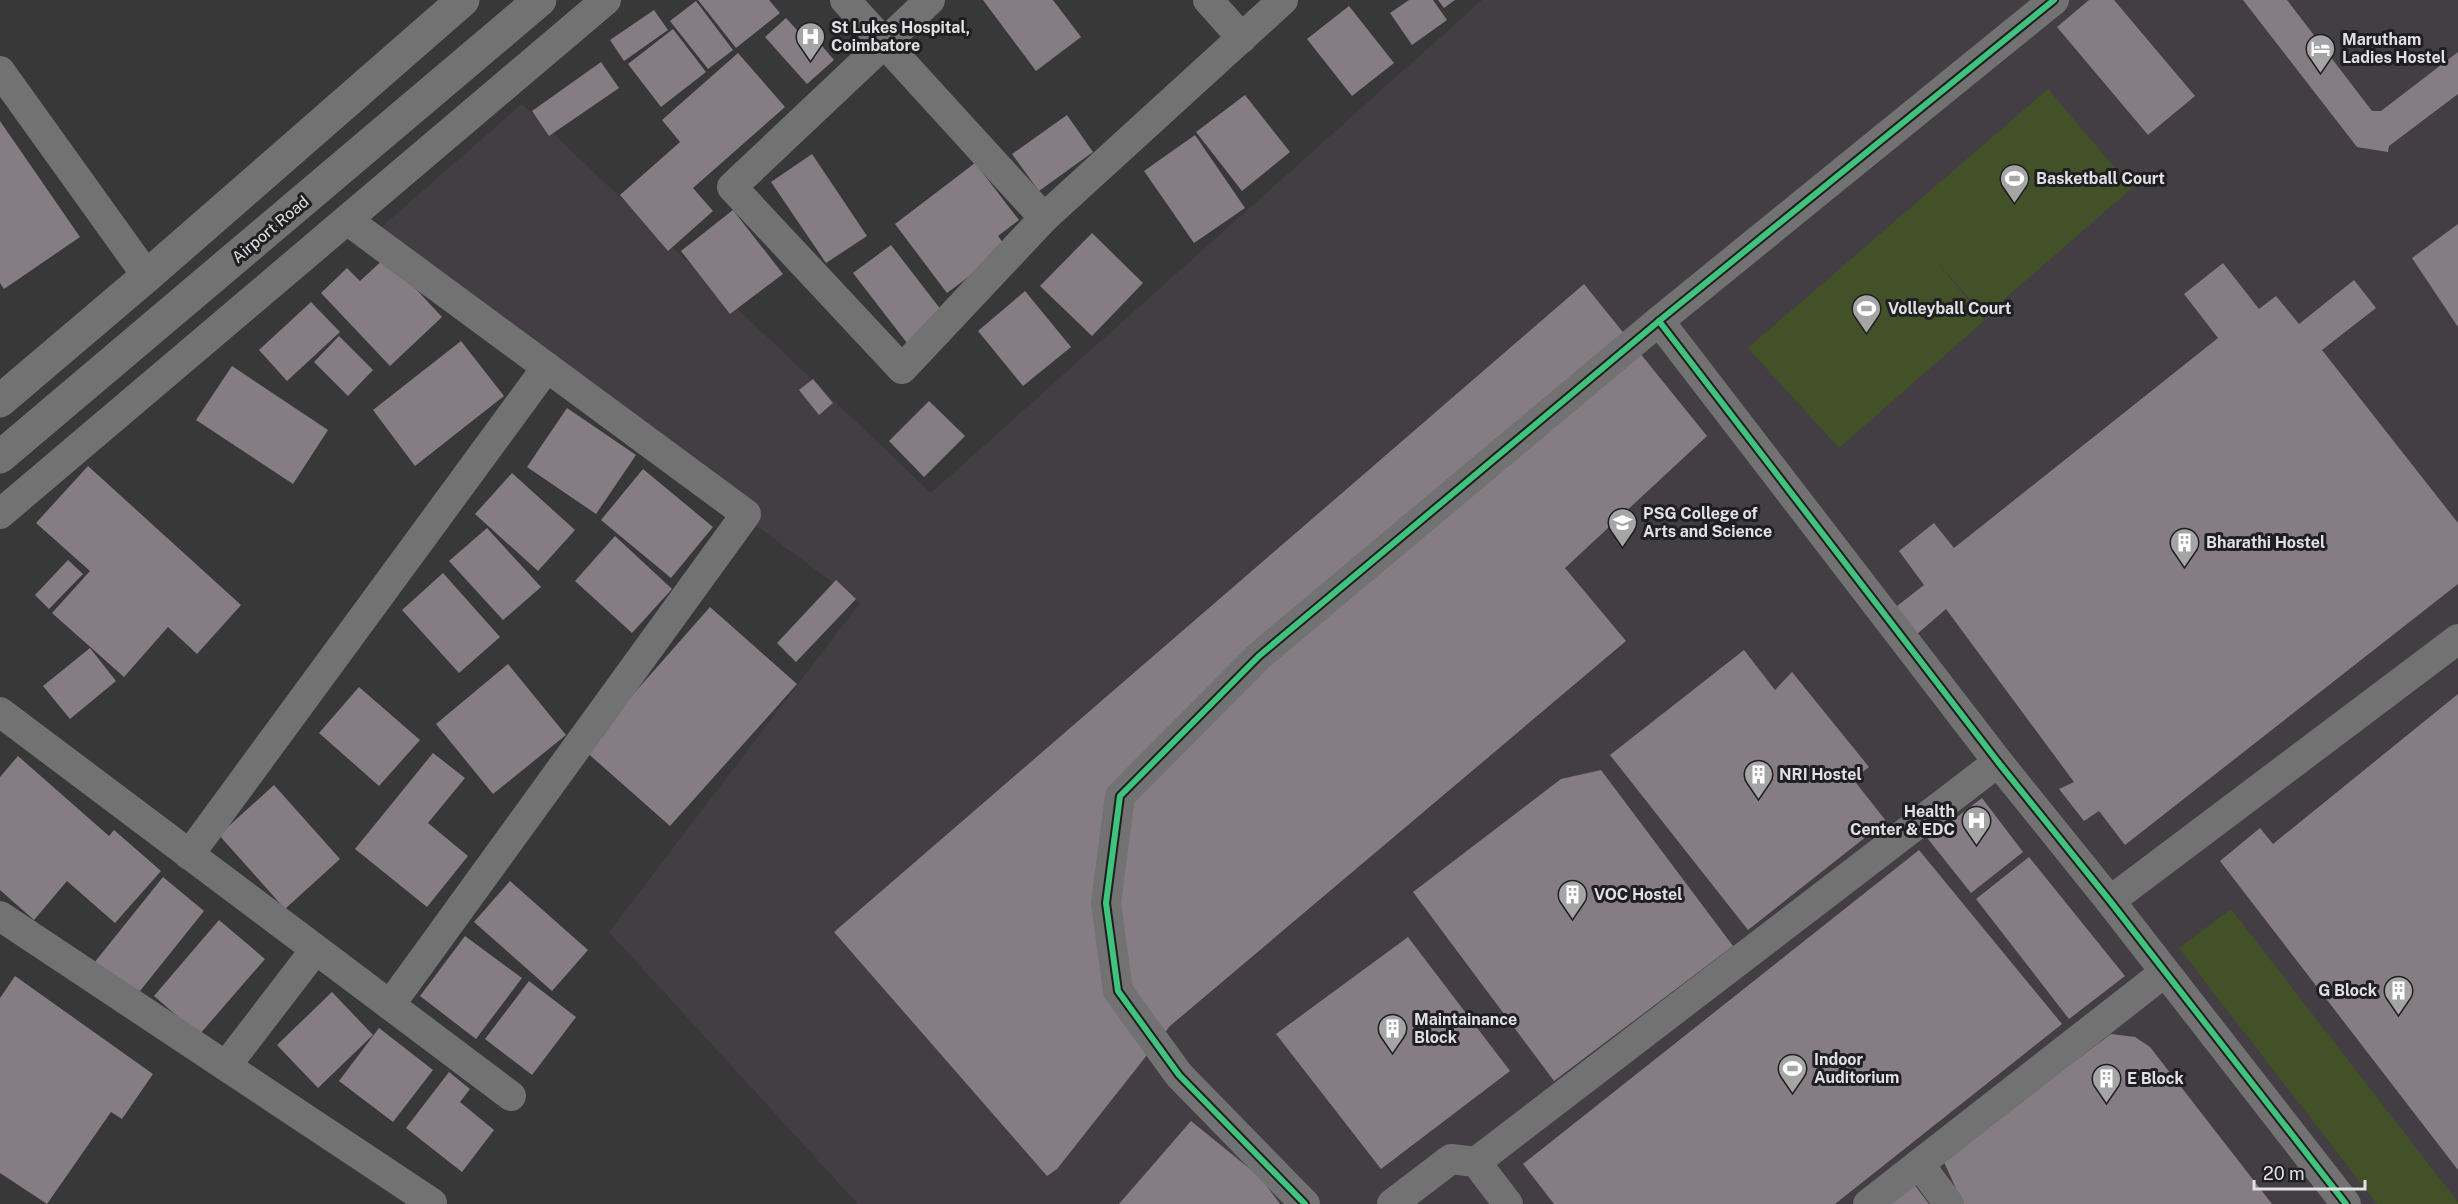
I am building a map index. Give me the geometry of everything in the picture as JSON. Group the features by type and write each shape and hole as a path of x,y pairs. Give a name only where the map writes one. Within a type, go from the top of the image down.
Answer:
{"street":[{"path":"0,401 463,0"},
{"name":"Airport Road","path":"0,457 540,0"},
{"path":"0,514 606,0"},
{"path":"845,0 1044,218"},
{"path":"930,0 732,187 902,369 1044,218 1283,0"},
{"path":"1208,0 1242,38"},
{"path":"1305,1204 1179,1075 1118,991 1106,903 1120,796 1259,656 1659,321 2055,0"},
{"path":"0,71 147,276"},
{"path":"347,220 746,514 390,1005"},
{"path":"1659,321 1998,762 2110,901 2346,1204"},
{"path":"189,855 547,368"},
{"path":"2110,901 2458,639"},
{"path":"0,712 511,1096"},
{"path":"1392,1204 1451,1159 1476,1161 1998,762"},
{"path":"0,916 432,1203"},
{"path":"226,1066 315,950"},
{"path":"1868,1204 2164,972"},
{"path":"1476,1161 1508,1204"},
{"path":"1919,1164 1949,1204"}],"shaded area":[{"name":"PSG College of Arts and Science","path":"1482,0 2458,0 2458,1204 858,1204 609,932 860,603 370,237 522,104 931,493"}],"green space":[{"path":"2048,89 2132,188 1985,316 1935,260 1985,320 1839,448 1748,348"},
{"path":"2231,909 2458,1204 2377,1204 2179,948"}],"building":[{"path":"698,0 769,0 780,13 736,48"},
{"path":"983,0 1053,0 1081,37 1036,71"},
{"path":"1409,0 1433,0 1447,20 1412,45 1390,13"},
{"path":"1438,0 1455,0 1444,8"},
{"path":"2089,0 2114,0 2195,96 2148,135 2057,27"},
{"name":"Marutham Ladies Hostel","path":"2243,0 2287,0 2372,111 2381,111 2458,52 2458,94 2389,146 2388,152 2357,147"},
{"path":"696,1 733,50 708,69 670,21"},
{"path":"1349,6 1394,63 1352,96 1307,39"},
{"path":"654,10 668,30 624,61 610,40"},
{"path":"786,18 805,39 811,33 834,60 807,84 765,37"},
{"path":"673,29 706,72 661,107 628,64"},
{"path":"738,53 785,107 693,188 713,211 668,251 620,195 680,142 662,120"},
{"path":"601,62 619,88 549,136 532,111"},
{"path":"1245,95 1290,152 1242,191 1196,132"},
{"path":"1067,115 1093,152 1039,191 1012,154"},
{"path":"0,121 80,237 4,289 0,283"},
{"path":"1195,135 1245,208 1194,243 1144,171"},
{"path":"812,154 867,236 826,263 771,182"},
{"path":"975,163 1019,220 998,236 1007,248 947,293 895,224"},
{"path":"733,210 783,274 730,314 681,251"},
{"path":"2458,224 2458,327 2412,258"},
{"path":"1092,233 1143,283 1092,336 1040,286"},
{"path":"891,245 945,315 907,343 853,273"},
{"path":"386,257 442,317 390,366 321,293 347,268 360,281"},
{"name":"Bharathi Hostel","path":"2223,263 2259,309 2276,296 2299,324 2354,280 2376,308 2322,350 2458,523 2458,584 2125,845 2099,811 2084,821 2059,789 2074,782 1946,609 1916,635 1897,606 1924,585 1899,551 1934,523 1954,548 2218,338 2184,294"},
{"path":"1584,284 1707,436 1565,568 1626,641 1170,1026 1057,1169 1047,1176 834,932"},
{"path":"1025,291 1071,347 1023,386 978,331"},
{"path":"311,302 340,332 287,381 259,350"},
{"path":"339,336 373,370 348,396 314,362"},
{"path":"461,341 504,396 415,466 373,410"},
{"path":"232,366 328,430 293,484 196,420"},
{"path":"813,379 833,403 819,415 799,390"},
{"path":"929,401 965,436 924,477 889,441"},
{"path":"567,408 636,455 596,514 527,467"},
{"path":"88,466 241,605 197,654 168,627 124,677 52,613 90,571 36,523"},
{"path":"643,469 713,527 671,578 601,520"},
{"path":"512,473 575,530 538,571 475,514"},
{"path":"487,528 541,587 503,620 449,561"},
{"path":"615,536 672,589 632,633 575,581"},
{"path":"68,560 83,574 49,609 35,595"},
{"path":"443,573 500,637 459,673 402,610"},
{"path":"836,580 856,599 796,662 777,643"},
{"path":"710,607 797,684 670,826 584,750"},
{"path":"90,648 116,681 70,719 43,686"},
{"name":"NRI Hostel","path":"1744,650 1775,690 1792,672 1869,767 1853,779 1886,821 1748,930 1610,755"},
{"path":"508,664 566,735 493,794 436,724"},
{"path":"359,687 420,740 379,786 319,733"},
{"name":"G Block","path":"2458,694 2458,1170 2220,861 2260,828 2273,844"},
{"path":"433,753 465,778 428,823 468,856 427,907 355,849"},
{"path":"18,756 109,836 114,830 161,871 115,923 67,881 34,920 0,890 0,777"},
{"name":"VOC Hostel","path":"1601,770 1733,946 1554,1081 1413,892 1561,779"},
{"path":"274,785 340,859 285,909 219,835"},
{"name":"Health Center & EDC","path":"1982,798 2023,852 1971,893 1928,839"},
{"name":"Indoor Auditorium","path":"1919,850 2062,1024 1835,1204 1554,1204 1523,1164"},
{"path":"2029,857 2125,976 2069,1019 1976,899"},
{"path":"163,877 204,911 136,996 94,963"},
{"path":"510,881 588,950 552,991 474,922"},
{"path":"219,920 265,959 199,1035 154,996"},
{"path":"465,936 522,978 476,1039 420,996"},
{"name":"Maintainance Block","path":"1408,937 1510,1071 1381,1169 1276,1034"},
{"path":"15,976 153,1074 122,1119 111,1112 47,1204 0,1173 0,998"},
{"path":"529,981 576,1017 532,1075 485,1039"},
{"path":"332,992 373,1035 318,1088 277,1045"},
{"path":"379,1028 433,1070 393,1122 339,1081"},
{"name":"E Block","path":"2111,1034 2135,1037 2150,1047 2272,1204 1963,1204 1943,1160"},
{"path":"449,1072 470,1089 460,1102 494,1130 462,1172 406,1128"},
{"path":"1191,1121 1260,1177 1280,1204 1119,1204"},
{"path":"1914,1184 1929,1204 1888,1204"}],"cycle path":[{"path":"1305,1204 1179,1075 1118,991 1106,903 1120,796 1259,656 1659,321 2054,0"},
{"path":"1659,321 1998,762 2110,901 2346,1204"}],"place":[{"name":"St Lukes Hospital, Coimbatore","path":"810,62"},
{"name":"Marutham Ladies Hostel","path":"2321,74"},
{"name":"Basketball Court","path":"2015,204"},
{"name":"Volleyball Court","path":"1867,334"},
{"name":"PSG College of Arts and Science","path":"1622,548"},
{"name":"Bharathi Hostel","path":"2185,568"},
{"name":"NRI Hostel","path":"1758,800"},
{"name":"Health Center & EDC","path":"1976,846"},
{"name":"VOC Hostel","path":"1573,920"},
{"name":"G Block","path":"2398,1016"},
{"name":"Maintainance Block","path":"1393,1054"},
{"name":"Indoor Auditorium","path":"1793,1094"},
{"name":"E Block","path":"2106,1104"}]}
